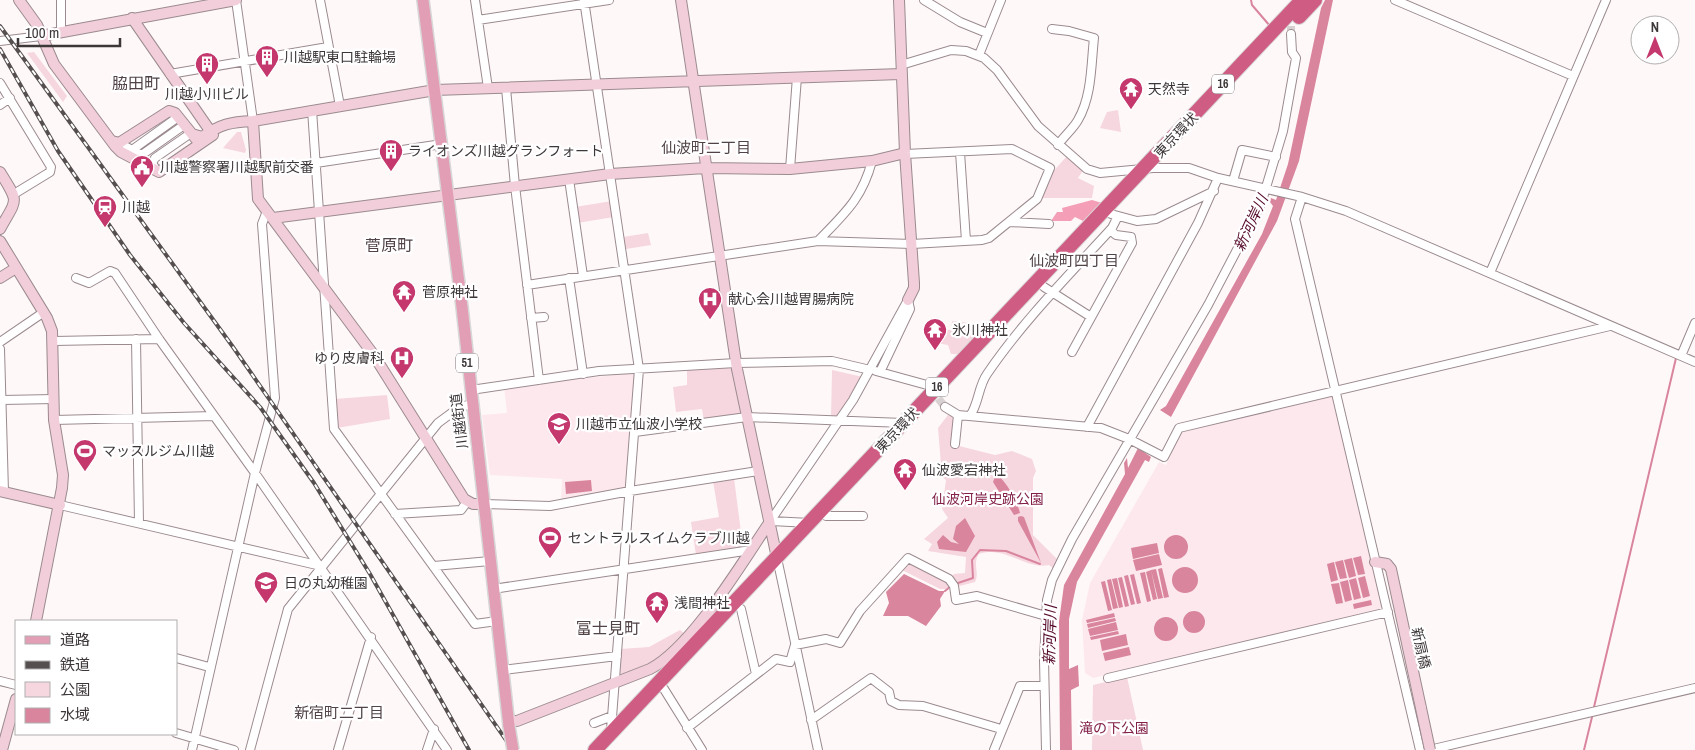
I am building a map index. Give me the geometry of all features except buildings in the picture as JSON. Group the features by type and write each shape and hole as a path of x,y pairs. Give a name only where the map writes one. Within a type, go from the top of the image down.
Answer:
{"highway":[{"name":"東京環状","path":"608,750 741,609 810,523 903,423 1149,169 1296,5 1315,0"},
{"name":"東京環状","path":"595,750 778,562 826,516 1048,291 1114,215 1149,169"}],"main road":[{"name":"川越街道","path":"423,0 448,194 512,750"}],"street":[{"path":"19,0 37,25 54,64 116,142 120,152 159,172"},
{"path":"61,0 61,31"},
{"path":"0,41 41,36 236,0 253,121 256,193 270,215 373,354 467,502"},
{"path":"320,0 340,106"},
{"path":"475,0 488,88"},
{"path":"478,20 584,2 609,0"},
{"path":"681,0 736,363 818,750"},
{"path":"509,723 650,669 671,655 688,637 751,550 841,420 862,386 914,288 905,153 899,0"},
{"path":"924,0 960,22 987,33"},
{"path":"979,55 1001,0"},
{"path":"1395,0 1573,76"},
{"path":"1490,273 1606,0"},
{"path":"584,2 639,368 611,733"},
{"path":"132,18 211,133"},
{"path":"1052,29 1068,30 1094,38 1090,84 1079,119 1058,145"},
{"path":"1046,750 1044,686 1048,594 1057,569 1129,439 1208,305 1254,219 1266,189 1283,131 1297,56 1292,52 1291,34"},
{"path":"170,74 328,47"},
{"path":"159,172 192,151 221,124 253,121 435,90 798,78 901,70 951,50 979,55 997,70 1038,126 1087,169 1100,173 1189,168 1218,178 1301,197 1346,211 1695,362"},
{"path":"790,169 798,78"},
{"path":"0,83 51,168 50,172 14,194"},
{"path":"506,88 515,186 539,380"},
{"path":"0,105 10,98"},
{"path":"312,110 334,429 475,624 497,621"},
{"path":"116,142 165,112 172,112 186,127 196,142 192,151"},
{"path":"116,142 132,150 186,127"},
{"path":"186,127 199,137 211,133"},
{"path":"159,172 152,163 155,158 186,127"},
{"path":"316,163 442,144"},
{"path":"192,750 209,667 255,473 275,398 262,219 270,215 319,212 610,174 706,168 790,169 872,161 905,153 1012,149 1050,168 1037,199 989,238 912,244 818,242 527,285"},
{"path":"1233,181 1242,150 1276,157"},
{"path":"960,152 966,240"},
{"path":"818,242 858,198 866,183 872,161"},
{"path":"0,172 14,194 15,205 0,229"},
{"path":"1087,427 1198,223 1214,191 1218,178"},
{"path":"569,179 583,276"},
{"path":"970,416 976,408 986,376 1016,334 1048,291 1110,230 1114,215 1137,221 1156,219 1214,191"},
{"path":"1301,197 1294,219 1420,750"},
{"path":"1009,222 1049,224"},
{"path":"1072,352 1133,240 1131,237 1116,235 1110,230"},
{"path":"0,241 44,312 54,341 54,420 62,475 60,505 36,620"},
{"path":"0,270 14,265"},
{"path":"0,278 14,265"},
{"path":"76,278 90,283 113,272 371,637 447,750"},
{"path":"568,278 583,374"},
{"path":"1048,291 1091,317"},
{"path":"908,300 910,309 878,372 927,385"},
{"path":"0,342 44,312"},
{"path":"531,318 544,317"},
{"path":"1681,356 1695,323"},
{"path":"946,407 958,415 1045,425 1087,427 1113,432 1164,457 1179,428 1610,326"},
{"path":"136,339 139,524"},
{"path":"54,341 159,339"},
{"path":"0,350 2,492 238,545 321,566"},
{"path":"471,390 639,368 832,361 866,369"},
{"path":"2,400 54,399"},
{"path":"250,750 284,616 321,566 425,438 450,413 461,406 472,405"},
{"path":"955,444 958,415"},
{"path":"54,420 214,416"},
{"path":"635,432 747,417 903,423"},
{"path":"467,502 550,506 630,491 758,471"},
{"path":"395,514 461,510 467,502"},
{"path":"826,516 863,516"},
{"path":"770,522 804,521 810,523"},
{"path":"493,589 751,550"},
{"path":"795,645 826,639 840,643 860,611 908,558 950,580 954,586 953,602 977,596 1046,616"},
{"path":"434,566 490,561"},
{"name":"新扇橋","path":"1375,562 1387,564 1391,569 1430,750"},
{"path":"741,609 756,674"},
{"path":"1108,678 1388,612"},
{"path":"338,750 371,637"},
{"path":"687,728 776,658 790,662 795,645"},
{"path":"503,670 617,656"},
{"path":"178,659 209,667"},
{"path":"811,720 871,678 890,692 891,702 899,705 923,706 1001,729"},
{"path":"0,681 15,685"},
{"path":"994,750 1020,686 1044,686"},
{"path":"1430,750 1695,688"},
{"path":"664,689 702,750"},
{"path":"2,750 15,703"},
{"path":"594,723 612,716"},
{"path":"427,750 434,729"},
{"path":"178,734 234,750"}],"shaded area":[{"path":"1092,200 1102,203 1083,221 1075,217 1071,221 1051,221 1057,212 1063,212 1062,208"},
{"name":"川越市立仙波小学校","path":"634,373 637,376 627,486 624,489 561,501 562,479 490,475 482,415 507,413 504,387"},
{"path":"1334,395 1383,604 1379,611 1093,678 1085,673 1082,620 1090,583 1159,462 1166,465 1181,431"}],"green space":[{"path":"34,52 67,96 63,102 27,53"},
{"path":"1118,110 1121,132 1100,128 1107,112"},
{"path":"237,132 241,132 246,150 245,153 223,148"},
{"path":"1067,156 1084,169 1078,178 1094,186 1092,198 1040,198 1050,175"},
{"path":"612,201 614,217 577,223 575,207"},
{"path":"648,233 651,245 626,249 623,237"},
{"path":"952,321 970,323 981,330 959,354 951,354 948,345 931,342 934,329 951,330"},
{"path":"729,368 734,370 743,415 704,421 702,409 676,412 673,387 687,385 687,370"},
{"path":"832,370 863,377 839,418 831,418"},
{"path":"387,395 390,419 337,428 335,399"},
{"name":"仙波河岸史跡公園","path":"948,415 962,418 959,446 995,455 1012,451 1032,459 1036,471 1033,478 1033,535 1058,560 1054,569 1049,565 1040,566 1006,555 988,552 979,554 977,558 975,582 956,587 951,578 954,574 965,573 966,557 928,551 932,544 924,539 948,518 942,509 946,480 942,477 938,428"},
{"path":"734,478 743,548 696,555 691,522 719,517 713,481"},
{"path":"908,562 946,581 950,586 946,589 940,589 902,570"},
{"path":"680,630 685,634 662,658 620,675 618,673 620,649 649,647"},
{"name":"滝の下公園","path":"1127,677 1143,750 1092,750 1093,685"}],"water":[{"path":"1325,0 1333,0 1299,161 1277,221 1171,417 1160,410 1166,406 1262,234 1273,206 1270,202 1271,198 1276,200 1288,164 1321,8"},
{"path":"1138,448 1151,457 1149,462 1145,460 1077,582 1069,619 1069,669 1078,665 1079,686 1071,690 1072,750 1060,750 1059,621 1064,585 1125,474 1124,463 1127,458 1128,468"},
{"path":"999,476 1012,493 1020,513 1014,515 993,482 995,477"},
{"path":"591,480 592,491 566,494 565,482"},
{"path":"1018,517 1024,517 1041,563 1018,521"},
{"path":"965,518 975,536 966,552 939,549 937,542 943,535 951,542 959,544 953,539 956,526"},
{"path":"1176,535 1181,536 1187,542 1187,552 1181,558 1176,559 1171,558 1165,552 1164,547 1165,542 1171,536"},
{"path":"1157,543 1159,553 1133,559 1131,548"},
{"path":"1159,554 1162,565 1136,571 1133,560"},
{"path":"1361,556 1365,574 1358,575 1353,558"},
{"path":"1352,558 1356,576 1349,578 1344,560"},
{"path":"1343,560 1347,578 1340,579 1335,562"},
{"path":"1334,562 1338,580 1331,582 1327,564"},
{"path":"1185,567 1194,571 1198,580 1194,589 1185,593 1176,589 1172,580 1176,571"},
{"path":"1162,568 1169,597 1164,598 1158,569"},
{"path":"1156,569 1163,598 1158,599 1151,570"},
{"path":"1151,570 1157,599 1153,600 1146,572"},
{"path":"1145,572 1151,601 1147,602 1140,573"},
{"path":"904,574 939,591 945,591 940,599 941,606 926,626 908,616 883,616 889,603 886,592"},
{"path":"1134,574 1141,603 1137,604 1130,575"},
{"path":"1128,575 1135,604 1131,605 1124,576"},
{"path":"1365,576 1370,596 1363,598 1358,578"},
{"path":"1122,577 1129,606 1125,607 1118,578"},
{"path":"1117,578 1123,607 1119,608 1112,579"},
{"path":"1356,578 1361,598 1354,600 1349,580"},
{"path":"1111,579 1118,608 1113,609 1107,580"},
{"path":"1348,580 1352,600 1345,602 1340,582"},
{"path":"1105,581 1112,610 1108,611 1101,582"},
{"path":"1339,583 1343,603 1336,604 1331,584"},
{"path":"1371,600 1372,605 1354,609 1353,604"},
{"path":"1190,611 1198,611 1205,618 1205,626 1198,633 1190,633 1183,626 1183,618"},
{"path":"1114,613 1115,617 1087,623 1086,620"},
{"path":"1166,617 1174,621 1178,629 1174,637 1166,641 1158,637 1154,629 1158,621"},
{"path":"1115,618 1116,621 1088,628 1087,624"},
{"path":"1116,622 1118,630 1090,636 1088,629"},
{"path":"1118,631 1119,634 1091,640 1090,637"},
{"path":"1126,634 1128,645 1102,651 1100,640"},
{"path":"1129,647 1131,655 1105,661 1103,653"}],"waterway":[{"path":"1251,0 1252,5 1270,26"},
{"path":"1594,707 1676,358"},
{"path":"955,584 973,578 972,560 980,550 1006,551 1040,564"},
{"path":"945,591 951,586"},
{"path":"1584,750 1592,717"}],"tunnel":[{"path":"1291,14 1291,34"},
{"path":"931,389 945,407"}],"railway":[{"path":"0,26 233,347 513,750"},
{"path":"0,49 58,151 130,255 184,323 260,407 314,483 370,574 469,750"}],"place":[{"name":"川越駅東口駐輪場","path":"267,78"},
{"name":"川越小川ビル","path":"207,85"},
{"name":"天然寺","path":"1131,110"},
{"name":"ライオンズ川越グランフォート","path":"391,172"},
{"name":"川越警察署川越駅前交番","path":"142,188"},
{"name":"川越","path":"105,228"},
{"name":"菅原神社","path":"404,313"},
{"name":"献心会川越胃腸病院","path":"710,320"},
{"name":"氷川神社","path":"935,351"},
{"name":"ゆり皮膚科","path":"402,379"},
{"name":"川越市立仙波小学校","path":"559,445"},
{"name":"マッスルジム川越","path":"85,472"},
{"name":"仙波愛宕神社","path":"905,491"},
{"name":"セントラルスイムクラブ川越","path":"550,559"},
{"name":"日の丸幼稚園","path":"266,604"},
{"name":"浅間神社","path":"657,624"}],"district":[{"name":"脇田町","path":"136,83"},
{"name":"仙波町二丁目","path":"706,148"},
{"name":"菅原町","path":"389,245"},
{"name":"仙波町四丁目","path":"1074,261"},
{"name":"富士見町","path":"608,628"},
{"name":"新宿町二丁目","path":"339,713"}],"water label":[{"name":"新河岸川","path":"1251,223"},
{"name":"新河岸川","path":"1050,635"}]}
